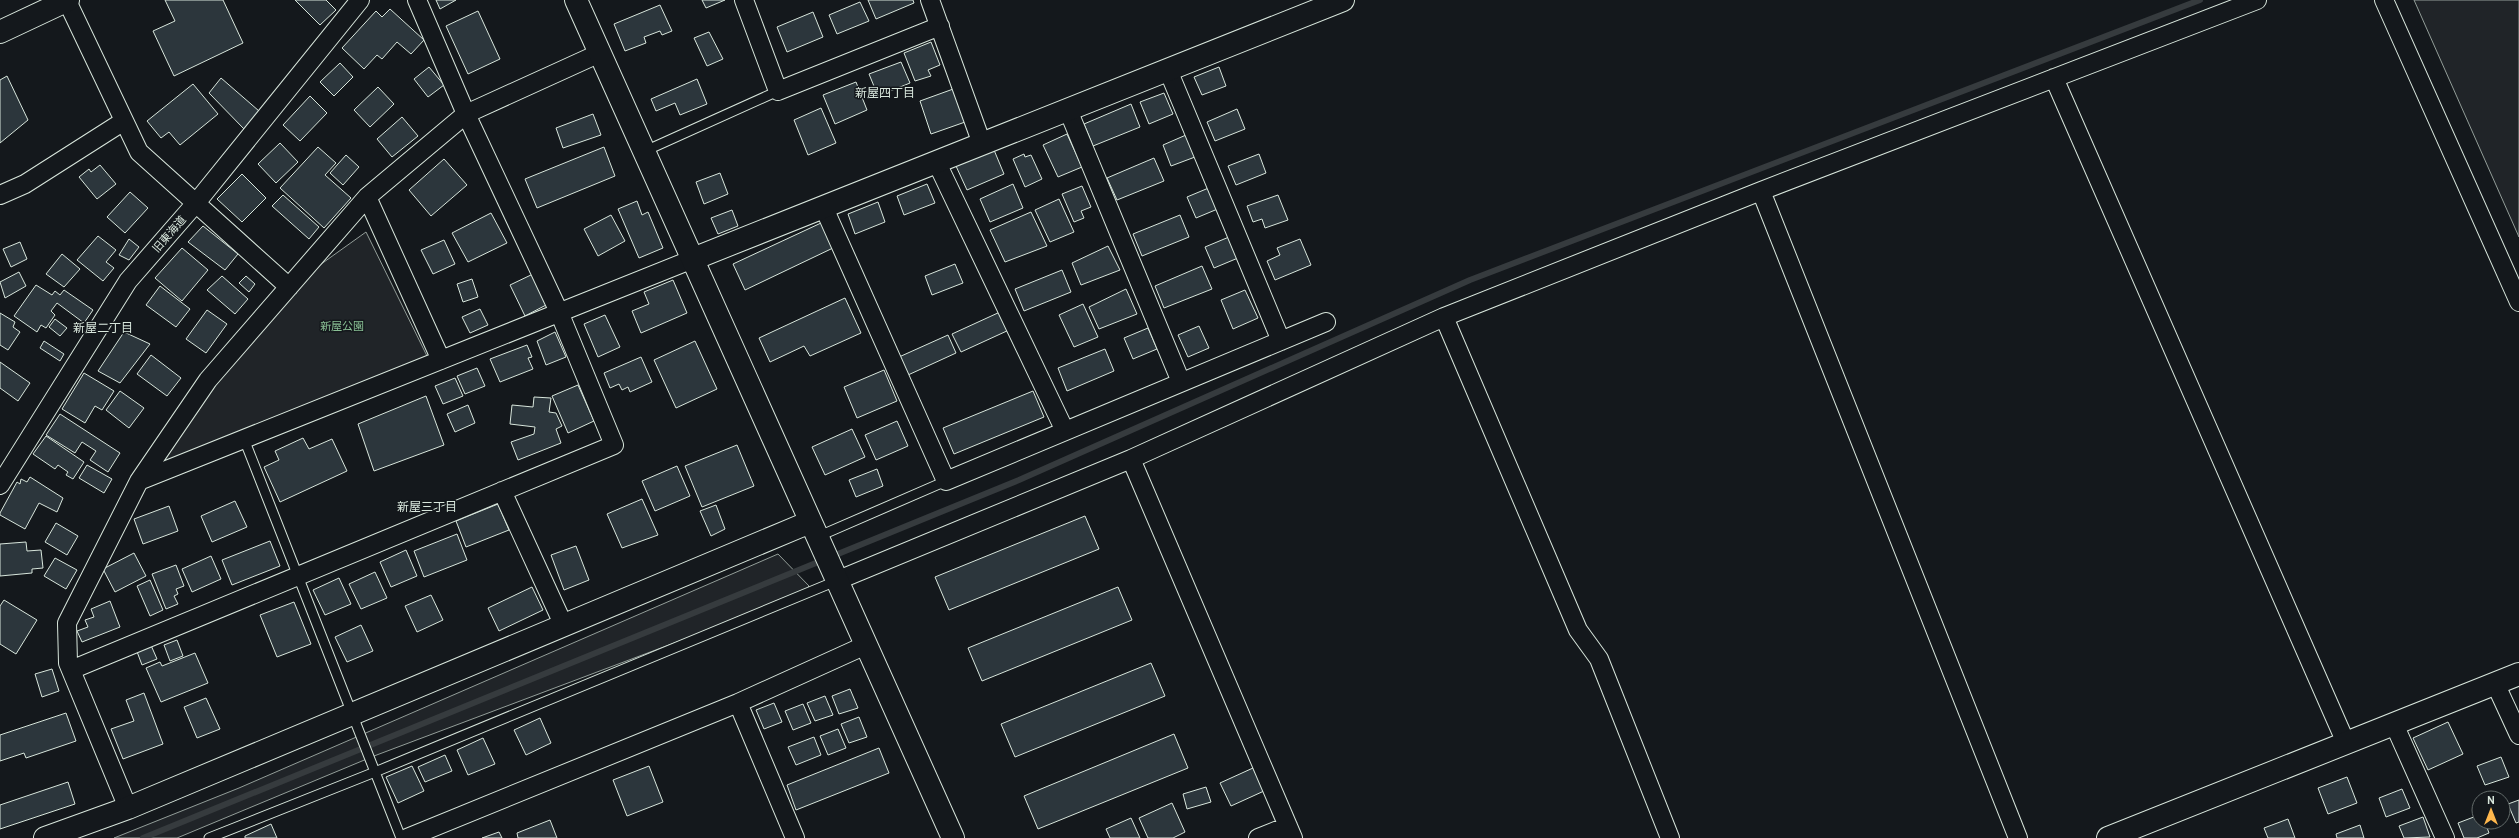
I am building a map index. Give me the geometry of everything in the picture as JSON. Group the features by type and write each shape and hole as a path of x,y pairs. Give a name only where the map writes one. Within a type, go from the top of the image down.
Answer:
{"street":[{"path":"0,32 68,0 139,152 289,287"},
{"name":"旧東海道","path":"0,485 128,281 196,203 360,0"},
{"path":"71,670 614,445 559,312 466,114 417,0"},
{"path":"576,0 834,577 953,838"},
{"path":"744,0 778,91 940,26"},
{"path":"930,0 982,144"},
{"path":"139,481 1343,0"},
{"path":"834,577 1131,459 1444,317 1762,190 2257,0"},
{"path":"2384,0 2519,302"},
{"path":"128,808 68,663 66,623 139,481 208,380 367,196 466,114 600,53"},
{"path":"1168,70 1281,341"},
{"path":"2054,78 2346,743"},
{"path":"1068,110 1181,382"},
{"path":"0,195 25,184 124,120"},
{"path":"937,162 1065,431"},
{"path":"1762,190 2018,838"},
{"path":"367,196 441,360"},
{"path":"824,208 946,481 1326,322"},
{"path":"1444,317 1578,630 1598,659 1670,838"},
{"path":"1131,459 1290,832 1258,838"},
{"path":"502,491 564,626"},
{"path":"45,838 358,724 564,626 816,535"},
{"path":"407,838 738,703 866,645"},
{"path":"2108,838 2519,674"},
{"path":"2495,683 2519,735"},
{"path":"738,703 795,838"},
{"path":"2394,724 2445,838"}],"lane":[{"path":"644,151 778,91"},
{"path":"244,439 297,576 358,724 401,838"},
{"path":"816,535 946,481"},
{"path":"209,838 375,772 834,577"}],"green space":[{"path":"2414,0 2519,0 2519,237"},
{"name":"新屋公園","path":"366,232 427,356 139,481 289,287"},
{"path":"778,554 809,586 799,596 374,756 177,838 114,838 239,788"}],"building":[{"path":"165,0 223,0 243,43 174,76 153,31 175,21"},
{"path":"295,0 326,0 336,10 320,25"},
{"path":"436,0 456,0 440,9"},
{"path":"702,0 725,0 706,8"},
{"path":"868,0 913,0 914,3 876,19"},
{"path":"860,2 869,21 837,34 829,15"},
{"path":"660,5 672,31 662,35 660,31 644,37 646,43 625,51 614,24"},
{"path":"390,9 424,40 411,54 397,42 382,59 377,55 364,69 342,48 376,11 382,17"},
{"path":"478,11 500,59 468,74 446,26"},
{"path":"813,12 823,37 787,52 777,27"},
{"path":"709,32 723,59 707,66 694,38"},
{"path":"931,42 940,65 928,70 931,76 915,81 904,53"},
{"path":"901,62 910,83 878,96 869,74"},
{"path":"340,63 353,77 334,96 320,82"},
{"path":"429,67 444,85 428,97 414,79"},
{"path":"1219,67 1226,86 1202,95 1194,77"},
{"path":"7,76 28,120 0,143 0,80"},
{"path":"221,78 259,111 244,129 209,93"},
{"path":"697,79 707,104 680,115 675,103 656,111 651,99"},
{"path":"856,82 867,110 835,124 823,95"},
{"path":"193,84 218,114 180,145 169,132 161,138 147,121"},
{"path":"378,87 394,104 370,127 354,110"},
{"path":"956,88 968,121 931,134 920,101"},
{"path":"1164,93 1173,114 1149,124 1140,102"},
{"path":"310,96 327,113 300,141 283,125"},
{"path":"1131,104 1140,127 1093,146 1084,124"},
{"path":"821,108 836,143 808,155 794,120"},
{"path":"1237,109 1245,129 1215,141 1207,122"},
{"path":"593,114 601,135 563,148 556,128"},
{"path":"402,117 418,136 392,157 377,139"},
{"path":"1067,134 1082,167 1058,177 1043,145"},
{"path":"1186,135 1195,157 1171,166 1163,145"},
{"path":"280,143 298,162 276,183 258,164"},
{"path":"318,147 336,163 325,175 351,198 324,228 280,188"},
{"path":"604,147 615,176 537,208 525,179"},
{"path":"994,150 1004,174 967,190 956,166"},
{"path":"1024,154 1025,157 1031,155 1042,179 1025,187 1013,159"},
{"path":"1259,154 1266,173 1236,185 1228,166"},
{"path":"346,155 359,167 343,185 330,173"},
{"path":"1154,158 1164,181 1117,200 1107,178"},
{"path":"444,159 467,185 431,216 409,190"},
{"path":"100,165 116,184 97,199 79,177 89,169 91,172"},
{"path":"720,173 728,194 704,204 696,182"},
{"path":"242,174 266,198 242,222 217,199"},
{"path":"927,184 935,203 904,215 897,196"},
{"path":"1013,184 1023,208 990,222 980,199"},
{"path":"1082,186 1091,207 1081,211 1084,218 1074,222 1062,194"},
{"path":"1211,187 1220,208 1196,218 1187,197"},
{"path":"130,192 148,208 125,233 107,217"},
{"path":"283,195 319,227 309,239 272,206"},
{"path":"1278,195 1288,220 1265,228 1262,219 1253,222 1247,206"},
{"path":"1059,199 1074,232 1050,242 1035,210"},
{"path":"637,201 642,215 648,212 663,248 639,258 618,209"},
{"path":"878,202 885,222 855,234 848,214"},
{"path":"732,210 738,226 718,234 711,218"},
{"path":"1031,212 1047,246 1005,262 990,230"},
{"path":"491,213 507,243 468,262 452,233"},
{"path":"611,215 625,241 598,256 584,229"},
{"path":"1180,215 1189,237 1142,256 1133,234"},
{"path":"821,223 833,248 745,290 733,264"},
{"path":"203,226 238,254 225,270 188,242"},
{"path":"98,236 116,250 106,262 114,268 103,281 77,260"},
{"path":"1229,237 1238,258 1214,268 1205,247"},
{"path":"129,239 139,247 129,260 119,255"},
{"path":"1300,239 1311,265 1275,280 1267,261 1280,255 1277,248"},
{"path":"444,240 455,264 433,274 421,250"},
{"path":"20,242 27,259 11,267 3,249"},
{"path":"1108,246 1120,270 1081,285 1072,263"},
{"path":"182,248 208,270 182,301 155,278"},
{"path":"62,254 80,269 64,287 46,274"},
{"path":"955,264 963,283 932,295 925,276"},
{"path":"1202,266 1212,289 1164,308 1155,286"},
{"path":"1062,270 1071,292 1024,311 1015,289"},
{"path":"19,272 26,286 5,298 0,282"},
{"path":"533,274 548,304 525,316 510,285"},
{"path":"222,276 248,299 235,314 207,290"},
{"path":"246,276 255,284 249,292 239,283"},
{"path":"472,279 478,297 463,302 457,284"},
{"path":"673,280 687,313 641,333 632,311 649,304 644,292"},
{"path":"36,285 52,295 55,291 60,295 64,290 93,310 84,323 57,303 51,311 55,315 46,328 41,325 37,332 14,316"},
{"path":"160,286 190,309 176,327 146,305"},
{"path":"1126,289 1137,314 1099,329 1089,307"},
{"path":"1245,290 1258,318 1233,329 1221,300"},
{"path":"845,298 861,333 810,356 804,346 770,362 759,338"},
{"path":"1083,304 1098,337 1074,347 1059,315"},
{"path":"480,309 488,325 470,333 462,317"},
{"path":"207,310 227,324 206,353 186,339"},
{"path":"1000,312 1009,330 961,352 952,334"},
{"path":"0,313 15,322 13,327 20,332 8,350 0,345"},
{"path":"605,315 620,347 598,357 584,324"},
{"path":"55,319 67,328 60,336 49,327"},
{"path":"1199,326 1209,348 1188,357 1178,335"},
{"path":"1148,328 1157,349 1133,359 1124,338"},
{"path":"124,332 150,344 120,383 98,371"},
{"path":"555,332 566,357 546,365 537,341"},
{"path":"948,335 956,353 908,375 899,357"},
{"path":"44,341 64,354 60,361 40,348"},
{"path":"695,341 717,389 676,408 654,360"},
{"path":"527,345 532,357 528,358 533,369 500,382 490,359"},
{"path":"1105,349 1114,371 1067,391 1058,368"},
{"path":"151,355 181,378 167,396 137,374"},
{"path":"641,357 652,382 630,392 628,387 622,390 619,384 610,388 604,373"},
{"path":"0,362 30,383 18,401 0,388"},
{"path":"477,368 485,386 465,394 457,376"},
{"path":"884,370 897,401 857,418 844,387"},
{"path":"84,373 114,391 102,410 95,406 85,423 62,409"},
{"path":"455,378 463,396 443,404 435,386"},
{"path":"578,385 594,421 568,433 552,396"},
{"path":"120,391 144,408 129,428 106,410"},
{"path":"1033,391 1044,417 954,454 943,428"},
{"path":"426,396 444,445 374,471 358,424"},
{"path":"534,397 551,398 549,412 556,413 562,426 556,429 561,443 518,460 511,442 534,434 535,427 510,424 512,405 533,407"},
{"path":"468,405 475,423 455,432 447,414"},
{"path":"60,414 120,453 108,472 90,460 96,451 82,442 75,453 46,435"},
{"path":"897,421 908,446 876,460 865,435"},
{"path":"852,429 865,457 825,475 812,447"},
{"path":"46,436 84,462 73,479 66,475 68,472 58,465 55,469 33,454"},
{"path":"303,438 309,449 332,439 347,471 280,502 264,467 279,460 275,451"},
{"path":"737,445 754,486 702,507 685,466"},
{"path":"87,465 112,479 104,493 79,478"},
{"path":"677,466 690,496 655,511 642,481"},
{"path":"877,469 883,486 856,497 849,480"},
{"path":"30,477 63,498 57,512 39,503 25,529 0,515 0,513 17,482 20,484 21,479 27,482"},
{"path":"642,499 658,535 622,548 607,514"},
{"path":"235,501 247,527 212,542 201,516"},
{"path":"498,504 509,530 466,547 456,521"},
{"path":"716,505 725,529 711,536 700,511"},
{"path":"169,506 178,531 143,544 134,519"},
{"path":"1085,516 1099,549 949,610 935,577"},
{"path":"56,523 78,536 67,555 45,542"},
{"path":"457,534 467,560 424,577 414,551"},
{"path":"270,541 280,566 232,585 222,560"},
{"path":"26,542 27,551 41,550 43,568 32,569 32,573 0,576 0,544"},
{"path":"576,546 589,580 564,590 551,555"},
{"path":"406,550 417,576 391,587 380,562"},
{"path":"134,553 146,576 115,592 103,569"},
{"path":"211,556 221,579 192,592 182,569"},
{"path":"55,558 77,570 66,589 44,576"},
{"path":"176,565 184,586 176,589 178,594 174,596 178,604 166,609 152,574"},
{"path":"375,572 387,598 361,609 349,584"},
{"path":"339,578 351,604 325,615 313,590"},
{"path":"150,580 163,610 150,616 137,586"},
{"path":"532,587 543,610 499,631 488,608"},
{"path":"1118,587 1132,620 982,681 968,648"},
{"path":"431,595 443,620 417,632 405,606"},
{"path":"4,600 37,620 16,654 0,644 0,606"},
{"path":"110,601 120,627 82,642 77,631 88,627 85,620 94,617 91,609"},
{"path":"294,602 311,644 277,657 260,615"},
{"path":"361,625 373,651 347,662 335,637"},
{"path":"177,640 183,656 170,661 164,645"},
{"path":"150,643 157,659 142,665 136,649"},
{"path":"195,653 208,683 161,702 146,668 160,662 162,666"},
{"path":"1151,663 1165,696 1015,757 1001,724"},
{"path":"52,669 59,691 42,697 35,674"},
{"path":"850,689 858,708 839,714 832,696"},
{"path":"144,693 163,744 123,759 111,729 134,721 126,700"},
{"path":"825,696 833,715 815,721 807,703"},
{"path":"206,698 220,729 197,738 184,707"},
{"path":"774,703 782,722 764,729 756,710"},
{"path":"803,704 811,723 793,730 785,711"},
{"path":"66,713 76,741 26,758 24,753 0,761 0,735"},
{"path":"859,717 867,737 849,743 841,724"},
{"path":"540,718 551,743 526,755 514,730"},
{"path":"2448,722 2463,754 2428,770 2413,738"},
{"path":"838,729 846,748 828,755 820,736"},
{"path":"1174,734 1188,768 1038,829 1024,796"},
{"path":"814,737 821,755 796,765 788,747"},
{"path":"483,738 495,764 468,775 457,750"},
{"path":"879,748 889,773 796,810 787,785"},
{"path":"445,755 452,771 425,782 418,767"},
{"path":"2501,757 2509,777 2485,785 2477,766"},
{"path":"412,766 424,791 398,803 386,777"},
{"path":"649,766 663,802 627,816 613,780"},
{"path":"1253,768 1264,791 1231,806 1220,783"},
{"path":"2347,777 2357,803 2328,814 2318,788"},
{"path":"68,782 75,804 0,829 0,805"},
{"path":"1206,787 1211,802 1187,809 1183,794"},
{"path":"2402,789 2410,808 2386,817 2379,798"},
{"path":"2519,800 2519,822 2516,823 2511,811 2511,803"},
{"path":"1172,803 1185,832 1173,838 1148,838 1139,818"},
{"path":"2423,817 2430,837 2404,838 2399,826"},
{"path":"1131,818 1140,838 1110,838 1106,829"},
{"path":"2471,818 2471,830 2488,830 2489,833 2477,838 2464,838 2458,823"},
{"path":"2288,819 2295,838 2268,838 2264,828"},
{"path":"550,820 557,838 518,838 517,833"},
{"path":"271,824 277,838 245,838 245,836"},
{"path":"2360,825 2364,838 2337,838 2336,834"},
{"path":"499,832 502,838 482,838"}],"waterway":[{"path":"143,838 1019,480 1470,280 2200,0"}],"district":[{"name":"新屋四丁目","path":"885,93"},
{"name":"新屋二丁目","path":"103,328"},
{"name":"新屋三丁目","path":"427,507"}]}
